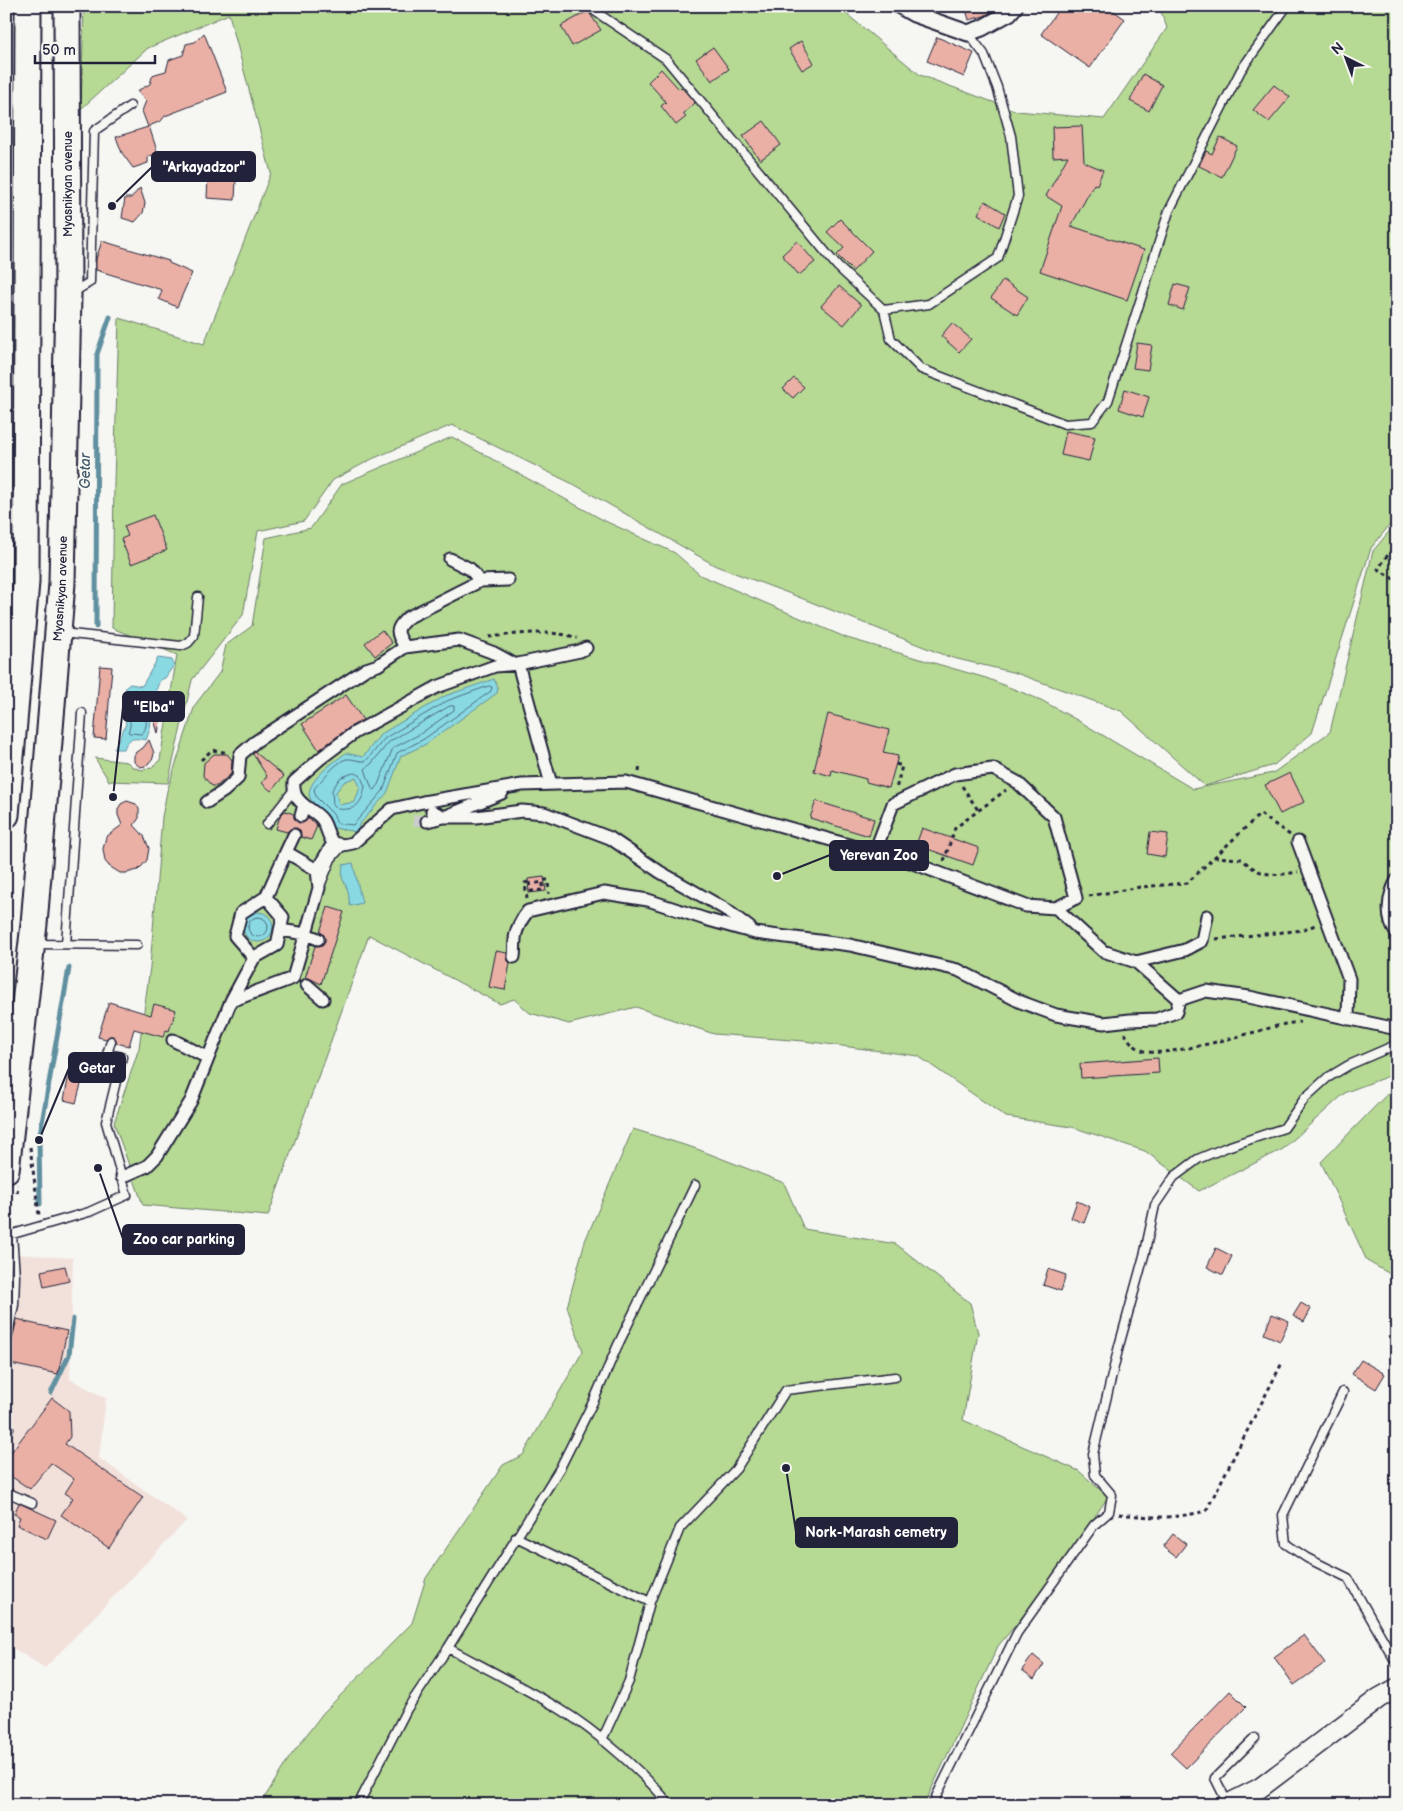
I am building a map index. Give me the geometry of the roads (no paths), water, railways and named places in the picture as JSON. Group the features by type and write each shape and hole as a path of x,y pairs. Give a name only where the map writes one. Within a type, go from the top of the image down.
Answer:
{"highway":[{"path":"6,814 26,582 28,6"},
{"name":"Myasnikyan avenue","path":"6,1170 32,944 62,584 68,295 67,6"}],"street":[{"path":"900,6 918,10 968,33 982,28 1009,13 1015,6"},
{"path":"450,559 470,569 480,581"},
{"path":"405,647 398,632 399,625 403,622 480,581 508,580"},
{"path":"207,802 224,791 238,778 240,755 255,742 366,669 378,665 405,647 459,640 494,653 516,664 551,784"},
{"path":"586,648 580,651 516,664 495,666 437,687 363,729 321,758 294,782 293,790 302,811 318,815 324,822 328,836 338,844 353,843 392,808 522,785 626,782 863,849 876,850 1026,906 1056,908 1076,898 1054,817 1017,782 993,769 955,774 893,804 876,850"},
{"path":"444,817 522,785"},
{"path":"429,816 476,818 522,811 544,813 610,838 660,872 725,909 755,933"},
{"path":"254,958 235,936 241,913 266,897 294,835"},
{"path":"1298,842 1349,980 1348,1019"},
{"path":"293,978 319,888 319,866 338,844"},
{"path":"286,852 319,866"},
{"path":"1397,880 1389,898 1391,927 1397,934"},
{"path":"514,957 516,949 514,939 523,917 528,911 604,893 648,900 755,933 850,946 958,970 1021,1002 1056,1015 1104,1023 1157,1019 1176,1012 1179,1000"},
{"path":"122,1177 147,1166 158,1156 191,1101 231,1001 254,958 277,945 282,917 266,897"},
{"path":"1056,908 1103,951 1136,962 1179,1000"},
{"path":"1136,962 1185,950 1202,941 1207,916"},
{"path":"280,930 306,934 318,939"},
{"path":"231,1001 293,978 308,983 323,999"},
{"path":"1179,1000 1206,991 1249,997 1397,1029"},
{"path":"173,1040 208,1058"},
{"path":"1227,1804 1260,1788 1379,1698 1397,1688"}],"lane":[{"path":"592,6 596,12 666,58 837,266 884,310 891,339 921,369 1065,424 1092,422 1108,401 1169,211 1241,70 1287,6"},
{"path":"884,310 929,304 998,258 1018,196 1011,136 997,87 984,54 968,33"},
{"path":"68,295 90,282 94,131 130,106"},
{"path":"58,632 181,646 188,644 194,636 198,598"},
{"path":"66,944 82,713"},
{"path":"267,824 293,790"},
{"path":"319,888 338,844"},
{"path":"32,944 137,945"},
{"path":"6,1342 14,1305 15,1276 9,1235 89,1212 127,1194 106,1122 122,1057 107,1054 111,1041"},
{"path":"932,1805 1017,1633 1094,1525 1109,1512 1112,1494 1095,1475 1093,1454 1156,1205 1174,1177 1198,1158 1284,1128 1305,1098 1327,1078 1393,1046 1397,1042"},
{"path":"358,1805 407,1709 448,1648 560,1468 695,1185"},
{"path":"602,1740 630,1681 650,1602 680,1528 736,1469 786,1390 894,1377"},
{"path":"1343,1392 1283,1515 1286,1544 1307,1558 1348,1578 1397,1664"},
{"path":"6,1492 32,1502"},
{"path":"516,1537 650,1602"},
{"path":"448,1648 561,1710 602,1740 654,1786 670,1805"},
{"path":"1227,1804 1215,1778 1255,1738"}],"water":[{"path":"158,658 172,660 174,665 165,678 160,680 155,693 150,696 147,702 151,719 146,740 132,739 127,742 124,749 114,749 126,724 123,708 127,698 126,687 130,684 142,686"},
{"path":"494,679 498,688 497,693 426,744 401,756 387,793 359,825 358,832 333,828 326,815 311,800 309,794 315,780 327,767 346,753 363,757 381,734 445,696","holes":["356,777 360,787 355,802 339,805 336,792 344,782"]},
{"path":"353,863 362,903 350,906 348,891 342,877 343,865"},
{"path":"258,912 269,916 273,927 269,938 258,942 247,938 243,927 247,916"}],"waterway":[{"name":"Getar","path":"96,627 97,354 110,317"},
{"name":"Getar","path":"40,1204 39,1140 69,968"},
{"name":"Getar","path":"51,1393 69,1355 73,1319"}],"tunnel":[{"path":"413,820 427,821"}],"place":[{"name":"\"Arkayadzor\"","path":"112,206"},
{"name":"\"Elba\"","path":"113,797"},
{"name":"Yerevan Zoo","path":"777,876"},
{"name":"Getar","path":"39,1140"},
{"name":"Zoo car parking","path":"98,1168"},
{"name":"Nork-Marash cemetry","path":"786,1468"}]}
